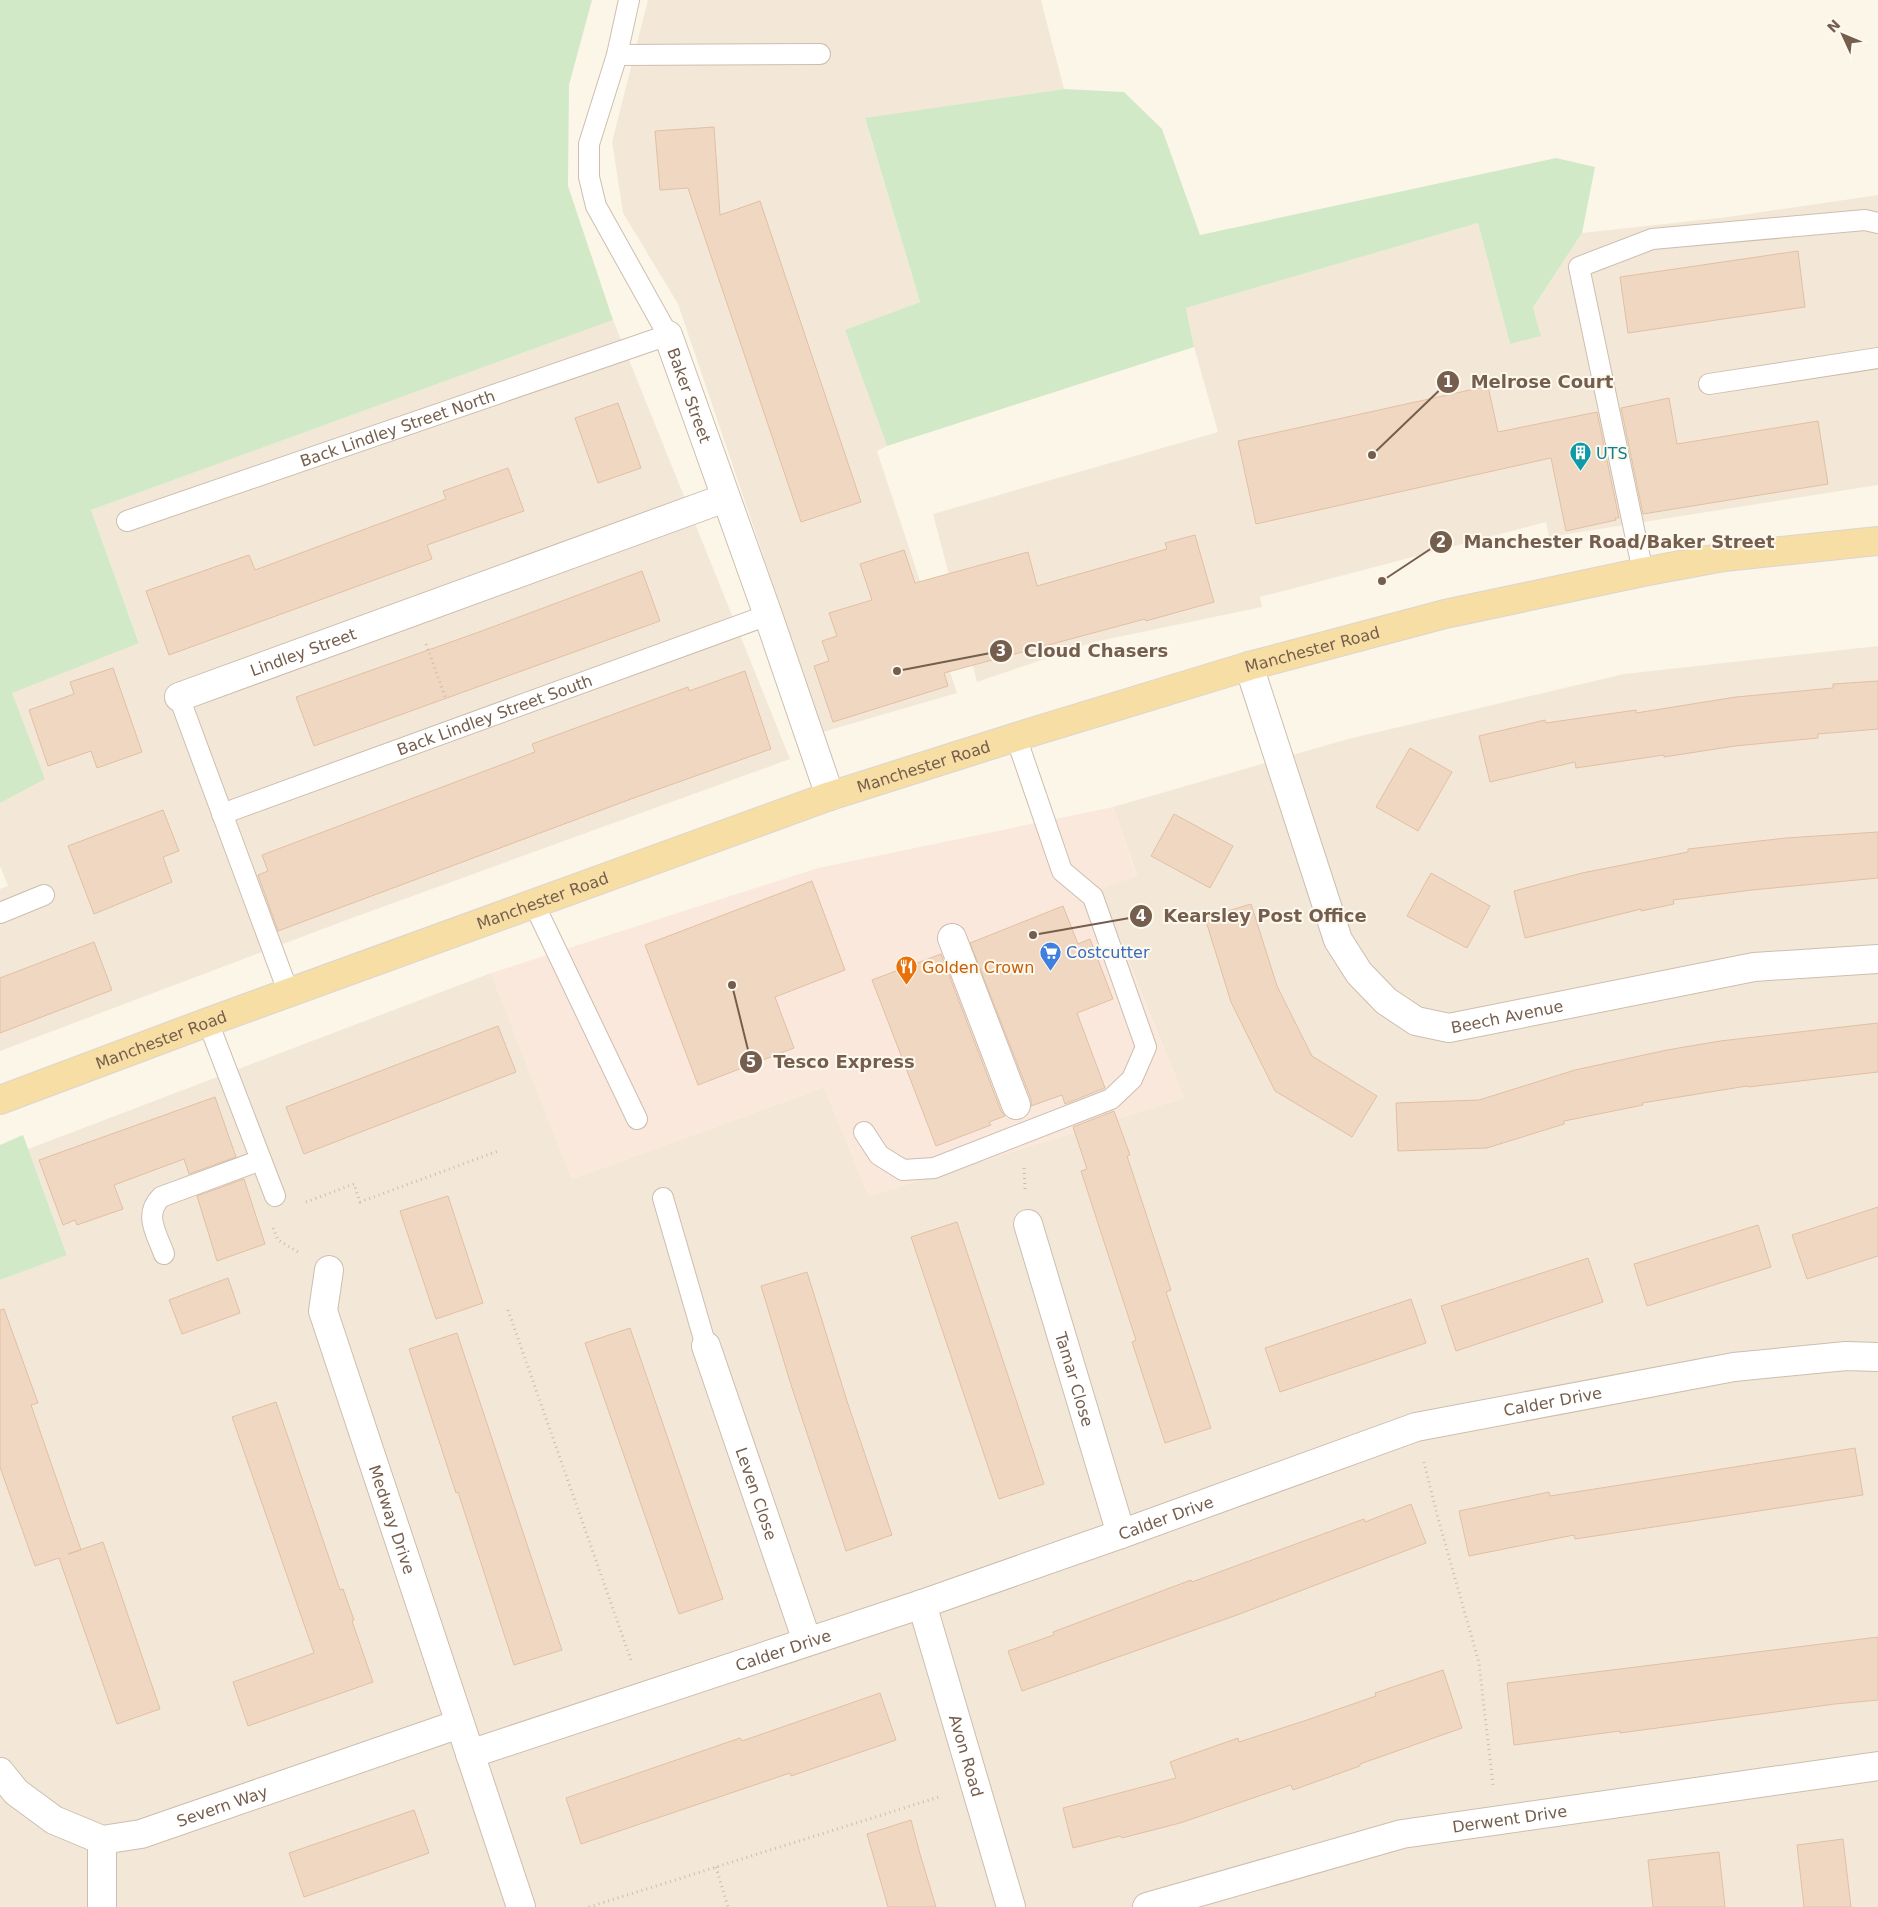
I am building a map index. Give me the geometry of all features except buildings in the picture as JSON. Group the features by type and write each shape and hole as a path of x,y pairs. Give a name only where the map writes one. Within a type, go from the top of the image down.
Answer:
{"main road":[{"name":"Manchester Road","path":"0,1100 208,1022 830,796 1249,666 1445,614 1643,572 1724,557 1878,541"}],"street":[{"name":"Baker Street","path":"668,335 768,615 830,796"},
{"name":"Lindley Street","path":"178,697 725,498"},
{"name":"Beech Avenue","path":"1249,666 1338,940 1359,973 1386,1002 1416,1021 1448,1028 1754,967 1878,959"},
{"path":"952,938 1016,1105"},
{"name":"Tamar Close","path":"1028,1224 1121,1534"},
{"name":"Medway Drive","path":"329,1270 322,1311 520,1907"},
{"name":"Leven Close","path":"706,1346 807,1641"},
{"name":"Calder Drive","path":"470,1754 922,1604 1416,1427 1734,1367 1846,1356 1878,1357"},
{"name":"Avon Road","path":"922,1604 1011,1907"},
{"name":"Severn Way","path":"102,1840 141,1834 459,1724"},
{"name":"Derwent Drive","path":"1147,1907 1402,1834 1878,1766"},
{"path":"0,1772 16,1792 54,1820 102,1840 102,1907"}],"lane":[{"name":"Baker Street","path":"629,0 617,55 590,144 589,177 596,206 668,335"},
{"path":"617,55 820,54"},
{"path":"1643,572 1579,267 1652,239 1865,220 1878,223"},
{"name":"Back Lindley Street North","path":"127,521 668,335"},
{"path":"1709,384 1878,358"},
{"name":"Back Lindley Street South","path":"222,814 768,615"},
{"name":"Lindley Street","path":"178,697 288,994"},
{"path":"864,1132 879,1155 903,1170 934,1168 1111,1099 1132,1079 1146,1048 1093,897 1062,871 1016,737"},
{"path":"0,913 44,895"},
{"path":"534,904 637,1119"},
{"path":"208,1022 275,1196"},
{"path":"164,1254 151,1217 155,1203 161,1197 261,1160"},
{"path":"663,1198 706,1346"}],"path":[{"path":"414,611 457,728"},
{"path":"329,1270 278,1240 268,1215 275,1196 295,1206 354,1184 360,1202 498,1151"},
{"path":"508,1310 644,1696"},
{"path":"1416,1427 1438,1518 1479,1663 1496,1820"},
{"path":"589,1907 975,1786"},
{"path":"716,1867 728,1907"}],"shaded area":[{"path":"648,0 1041,0 1064,89 865,119 920,302 846,330 887,446 877,451 957,693 823,732 678,304 623,213 612,142"},
{"path":"1878,195 1878,485 1549,537 1546,522 1260,597 1262,607 1094,642 977,682 933,514 1218,432 1194,347 1186,308 1478,223 1510,344 1582,233 1728,217"},
{"path":"613,320 790,759 352,918 0,1051 0,889 8,886 0,866 0,803 44,778 11,693 139,642 91,510"},
{"path":"1878,646 1878,1907 0,1907 0,1280 67,1254 28,1149 491,973 572,1179 824,1087 869,1196 1184,1098 1099,888 1137,875 1113,807 1348,739 1624,674"},
{"path":"1113,807 1137,876 1099,889 1184,1098 869,1196 824,1087 572,1179 491,973 818,868"}],"green space":[{"path":"0,0 592,0 569,85 568,186 613,320 91,510 139,643 12,693 45,779 0,803"},
{"path":"1064,89 1124,92 1162,129 1200,235 1556,158 1595,167 1582,233 1533,308 1541,336 1510,344 1478,223 1186,308 1194,347 887,446 845,330 920,302 865,118"},
{"path":"23,1135 67,1255 0,1280 0,1145"}],"place":[{"name":"Melrose Court","path":"1372,455"},
{"name":"UTS","path":"1580,472"},
{"name":"Manchester Road/Baker Street","path":"1382,581"},
{"name":"Cloud Chasers","path":"897,671"},
{"name":"Kearsley Post Office","path":"1033,935"},
{"name":"Costcutter","path":"1050,971"},
{"name":"Tesco Express","path":"732,985"},
{"name":"Golden Crown","path":"906,986"}]}
